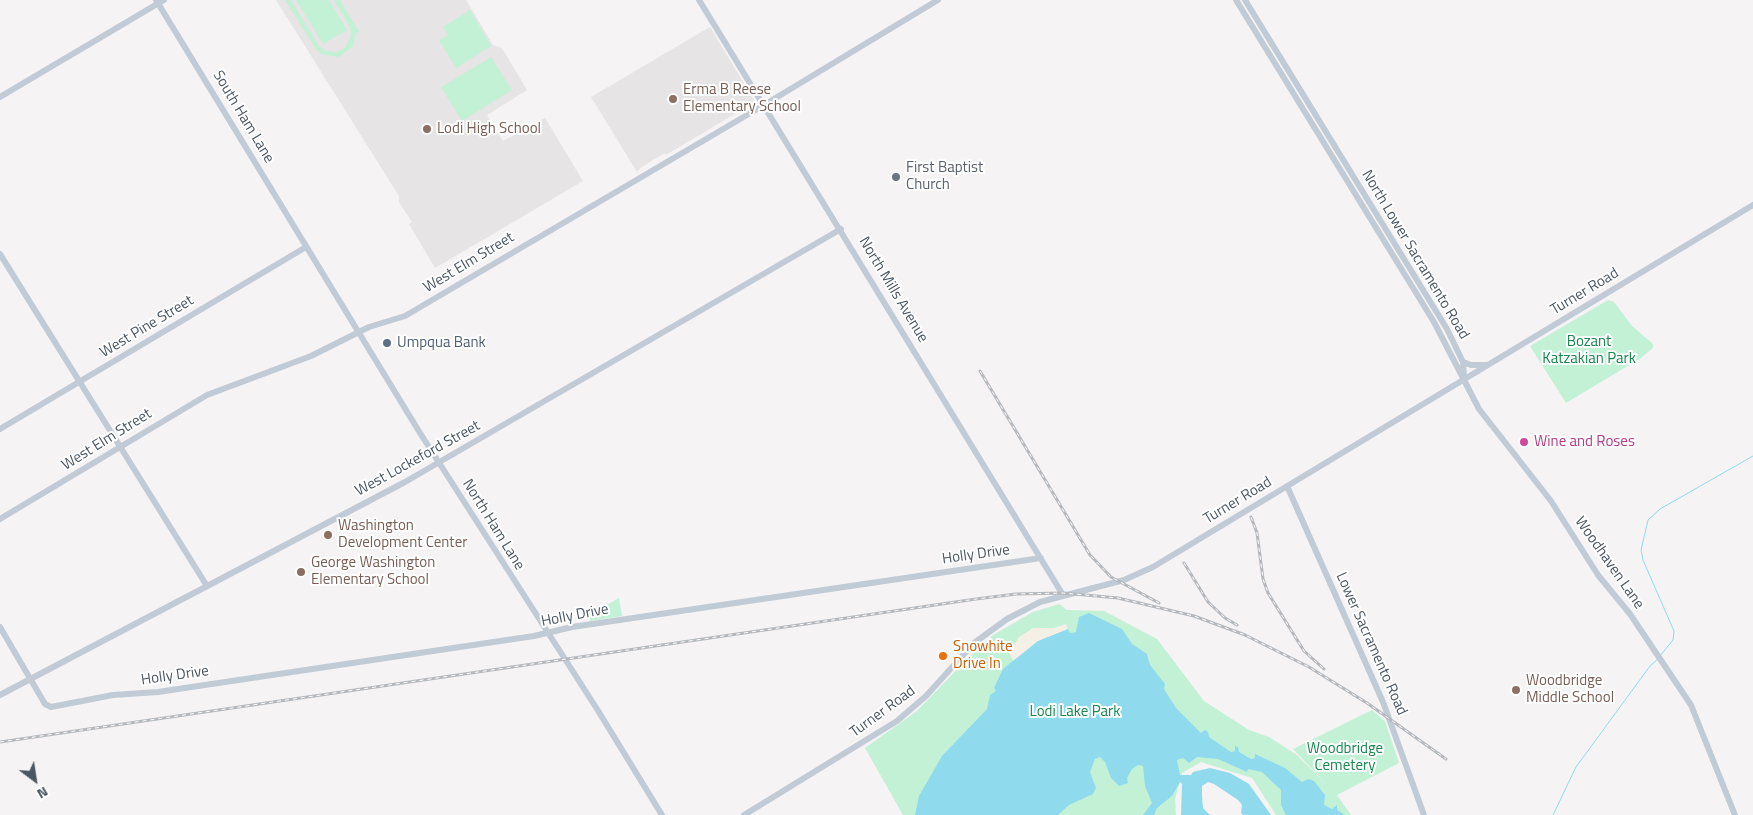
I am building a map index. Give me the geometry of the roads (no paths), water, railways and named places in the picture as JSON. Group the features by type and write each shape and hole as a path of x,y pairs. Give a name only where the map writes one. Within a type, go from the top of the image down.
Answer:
{"street":[{"name":"North Mills Avenue","path":"699,0 841,229 1063,595"},
{"name":"West Elm Street","path":"0,519 207,395 311,356 358,332 405,316 764,105 938,0"},
{"name":"North Lower Sacramento Road","path":"1236,0 1434,322 1464,379"},
{"name":"North Lower Sacramento Road","path":"1245,0 1447,329 1463,362 1464,379"},
{"path":"0,97 160,1"},
{"name":"South Ham Lane","path":"160,1 306,247"},
{"path":"1355,194 1361,197 1374,218 1380,220"},
{"name":"Turner Road","path":"744,815 897,721 930,692 974,644 1001,622 1035,604 1110,584 1142,573 1753,205"},
{"path":"1374,225 1381,228 1396,252 1401,254"},
{"name":"West Lockeford Street","path":"0,695 439,463 841,229"},
{"name":"North Ham Lane","path":"306,247 439,463 662,815"},
{"name":"West Pine Street","path":"0,429 79,378 306,247"},
{"path":"0,254 207,586"},
{"path":"1463,362 1471,365 1488,365"},
{"name":"Woodhaven Lane","path":"1464,379 1479,409 1551,501 1598,575 1630,614 1693,709 1735,815"},
{"name":"Lower Sacramento Road","path":"1287,486 1383,702 1424,815"},
{"name":"Holly Drive","path":"30,678 45,704 51,707 113,695 158,692 548,634 572,627 1041,558"},
{"path":"0,627 30,678"}],"water":[{"name":"Lodi Lake Park","path":"1089,613 1122,629 1132,644 1147,654 1150,665 1165,684 1164,689 1176,708 1201,733 1205,730 1208,732 1209,737 1231,752 1235,751 1235,746 1238,747 1239,752 1251,759 1255,758 1255,754 1285,768 1302,782 1308,779 1314,781 1325,795 1324,805 1332,809 1337,805 1337,810 1345,815 1286,815 1281,805 1281,790 1262,772 1248,769 1247,772 1218,759 1197,757 1189,763 1183,758 1177,760 1180,775 1191,775 1193,772 1210,768 1230,773 1249,784 1271,815 1243,815 1241,813 1242,805 1238,800 1208,782 1202,786 1202,796 1203,808 1210,815 1181,815 1182,784 1180,782 1172,796 1157,808 1154,815 1143,815 1152,803 1145,786 1143,766 1138,765 1132,769 1127,778 1128,783 1119,786 1111,778 1105,762 1100,757 1095,759 1090,772 1096,788 1093,794 1069,805 1058,815 915,815 919,796 942,756 987,709 990,695 996,691 994,688 1003,669 1038,641 1068,629 1070,633 1076,632 1079,617"}],"waterway":[{"path":"1660,656 1673,640 1674,631 1643,560 1641,550 1648,520 1660,509 1753,456"},
{"path":"1553,815 1576,767 1650,666 1658,659"}],"railway":[{"path":"980,371 1090,555 1111,577 1159,603"},
{"path":"1251,517 1257,533 1263,579 1268,593 1304,651 1324,669"},
{"path":"1184,563 1208,602 1225,618 1237,625"},
{"path":"0,742 976,599 1016,594 1063,593 1118,598 1194,616 1245,635 1309,667 1367,703 1446,759"}],"place":[{"name":"Erma B Reese Elementary School","path":"673,99"},
{"name":"Lodi High School","path":"427,129"},
{"name":"First Baptist Church","path":"896,177"},
{"name":"Umpqua Bank","path":"387,343"},
{"name":"Wine and Roses","path":"1524,442"},
{"name":"Washington Development Center","path":"328,535"},
{"name":"George Washington Elementary School","path":"301,572"},
{"name":"Snowhite Drive In","path":"943,656"},
{"name":"Woodbridge Middle School","path":"1516,690"}],"park label":[{"name":"Bozant Katzakian Park","path":"1589,350"},
{"name":"Woodbridge Cemetery","path":"1345,758"}]}
